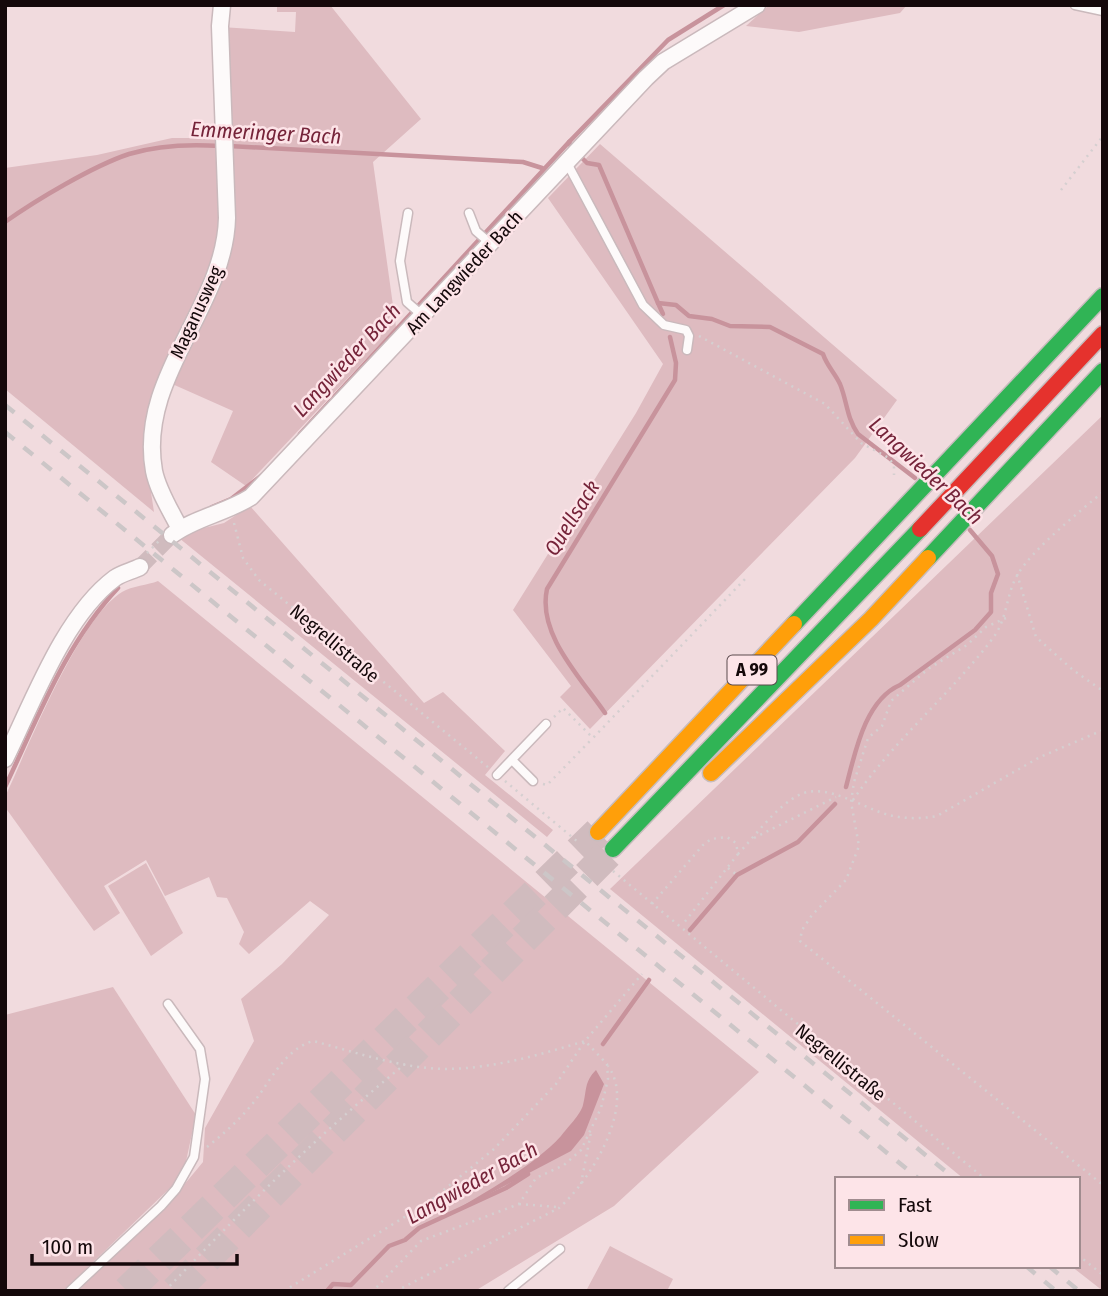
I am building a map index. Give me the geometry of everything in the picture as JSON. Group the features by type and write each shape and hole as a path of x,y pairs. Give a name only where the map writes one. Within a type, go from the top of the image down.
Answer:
{"highway":[{"path":"1030,376 1042,346 1098,278"},
{"name":"A 99","path":"598,832 1103,296"},
{"name":"A 99","path":"613,849 967,480 1103,334"},
{"path":"625,834 708,775 752,736 861,629 1103,371"},
{"path":"991,491 1037,456 1103,394"}],"street":[{"name":"Maganusweg","path":"173,532 154,469 155,429 172,362 201,305 224,249 227,218 220,26 222,5"},
{"name":"Am Langwieder Bach","path":"173,532 232,509 262,486 421,314 485,239 573,156 663,62 757,5"},
{"path":"5,758 76,622 116,578 142,562"}],"lane":[{"path":"1075,5 1103,11"},
{"path":"573,156 643,304 664,325 686,330 689,336 687,350"},
{"path":"408,213 400,261 410,304 421,314"},
{"path":"469,213 485,239"},
{"path":"497,775 546,724"},
{"path":"512,760 533,781"},
{"path":"70,1291 161,1206 176,1189 194,1157 205,1079 201,1049 168,1004"},
{"path":"508,1291 560,1249"}],"path":[{"path":"1061,190 1103,136"},
{"path":"382,316 391,322"},
{"path":"686,330 825,404 861,443 889,458 894,466 894,475"},
{"path":"851,803 872,773 947,695 994,638 1006,618 1017,574 1070,520 1103,492"},
{"name":"Negrellistraße","path":"232,509 243,558 259,580 471,753"},
{"path":"142,562 173,532"},
{"path":"1017,574 1036,637 1073,670 1103,691"},
{"path":"533,781 547,785 745,579"},
{"path":"1006,618 986,627 967,645 900,691 885,714 883,726 868,738 851,803 859,846 846,880 812,915 802,930 800,941 1103,1185"},
{"path":"546,724 563,708 593,738"},
{"path":"683,924 738,854 798,795 812,791 838,797 891,816 921,819 937,816 1040,757 1103,730"},
{"path":"751,840 828,798 838,797"},
{"path":"652,905 711,839 727,837 736,843 738,854"},
{"path":"728,867 737,875"},
{"name":"Negrellistraße","path":"699,942 983,1177"},
{"path":"284,1291 429,1202 468,1172 527,1117 556,1084 585,1041 642,974"},
{"path":"194,1157 250,1107 290,1053 301,1044 313,1041 405,1064 443,1069 519,1060 585,1041"},
{"path":"396,1291 559,1208 581,1187 603,1149 615,1114 615,1083 607,1065 585,1041"},
{"path":"165,1291 220,1233 317,1140 405,1064"},
{"path":"519,1204 536,1178 573,1158 592,1129 605,1097 607,1065"},
{"path":"581,1187 592,1129"},
{"path":"373,1291 421,1241 519,1204 559,1208"},
{"path":"1080,1257 1103,1275"}],"shaded area":[{"path":"277,5 330,5 421,119 373,162 396,327 246,486 211,462 233,411 170,383 220,272 221,27 295,32 296,12 277,12"},
{"path":"769,5 907,5 900,13 799,32 746,26"},
{"path":"172,138 223,138 219,256 179,338 149,479 154,512 5,389 5,168 97,155"},
{"path":"600,144 897,400 855,458 590,729 560,697 571,686 513,610 636,413 663,364 548,198"},
{"path":"1103,415 1103,1291 1074,1268 1080,1268 1080,1177 962,1177 610,889"},
{"path":"250,506 424,703 443,692 505,751 485,775 553,830 547,837 179,538 184,533 224,523"},
{"path":"158,581 759,1072 614,1206 475,1291 77,1291 164,1209 203,1162 205,1128 254,1041 241,999 282,964 329,915 310,901 249,954 239,944 244,932 227,898 217,897 209,877 165,896 146,860 104,886 120,913 94,931 5,807 5,797 41,718 88,629 105,607 122,592"},
{"path":"146,863 183,933 151,956 108,886"},
{"path":"113,987 196,1115 185,1166 172,1186 63,1291 5,1291 5,1015"},
{"path":"596,1070 604,1084 584,1135 571,1151 439,1220 519,1171 549,1148 580,1113 588,1082"},
{"path":"610,1246 673,1279 667,1291 586,1291"}],"waterway":[{"name":"Langwieder Bach","path":"572,149 569,142 668,40 724,5"},
{"name":"Langwieder Bach","path":"300,434 569,142"},
{"name":"Emmeringer Bach","path":"5,222 65,184 129,154 174,146 220,146"},
{"name":"Emmeringer Bach","path":"229,146 523,162 542,168"},
{"name":"Langwieder Bach","path":"579,155 587,163 599,165 658,303 676,305 689,316 712,319 730,326 770,327 823,354 840,384 858,434 915,478"},
{"name":"Quellsack","path":"658,303 663,314"},
{"name":"Quellsack","path":"605,713 573,670 555,639 548,622 547,589 675,380 676,363 670,337"},
{"name":"Langwieder Bach","path":"212,507 231,499 261,476"},
{"name":"Langwieder Bach","path":"846,787 863,729 878,702 975,630 991,612 991,593 998,574 992,556 970,530"},
{"name":"Langwieder Bach","path":"5,787 68,657 99,610 118,588"},
{"name":"Langwieder Bach","path":"690,930 737,875 798,842 835,804"},
{"name":"Langwieder Bach","path":"603,1044 649,980"},
{"name":"Langwieder Bach","path":"327,1291 333,1284 351,1285 389,1246 405,1240 419,1228 506,1188 528,1174"}],"tunnel":[{"path":"140,567 172,535"},
{"path":"127,1291 598,832"},
{"path":"175,1291 613,849"}],"railway":[{"path":"5,405 953,1177"},
{"path":"5,432 917,1177"},
{"path":"1028,1268 1056,1291"},
{"path":"1051,1268 1079,1291"}],"traffic: fast":[{"path":"794,624 1103,296"},
{"path":"928,558 1103,371"},
{"path":"613,849 920,529"}],"traffic: slow":[{"path":"711,773 871,619 928,558"},
{"path":"598,832 794,624"}],"traffic: jam":[{"path":"920,529 1103,334"}]}
